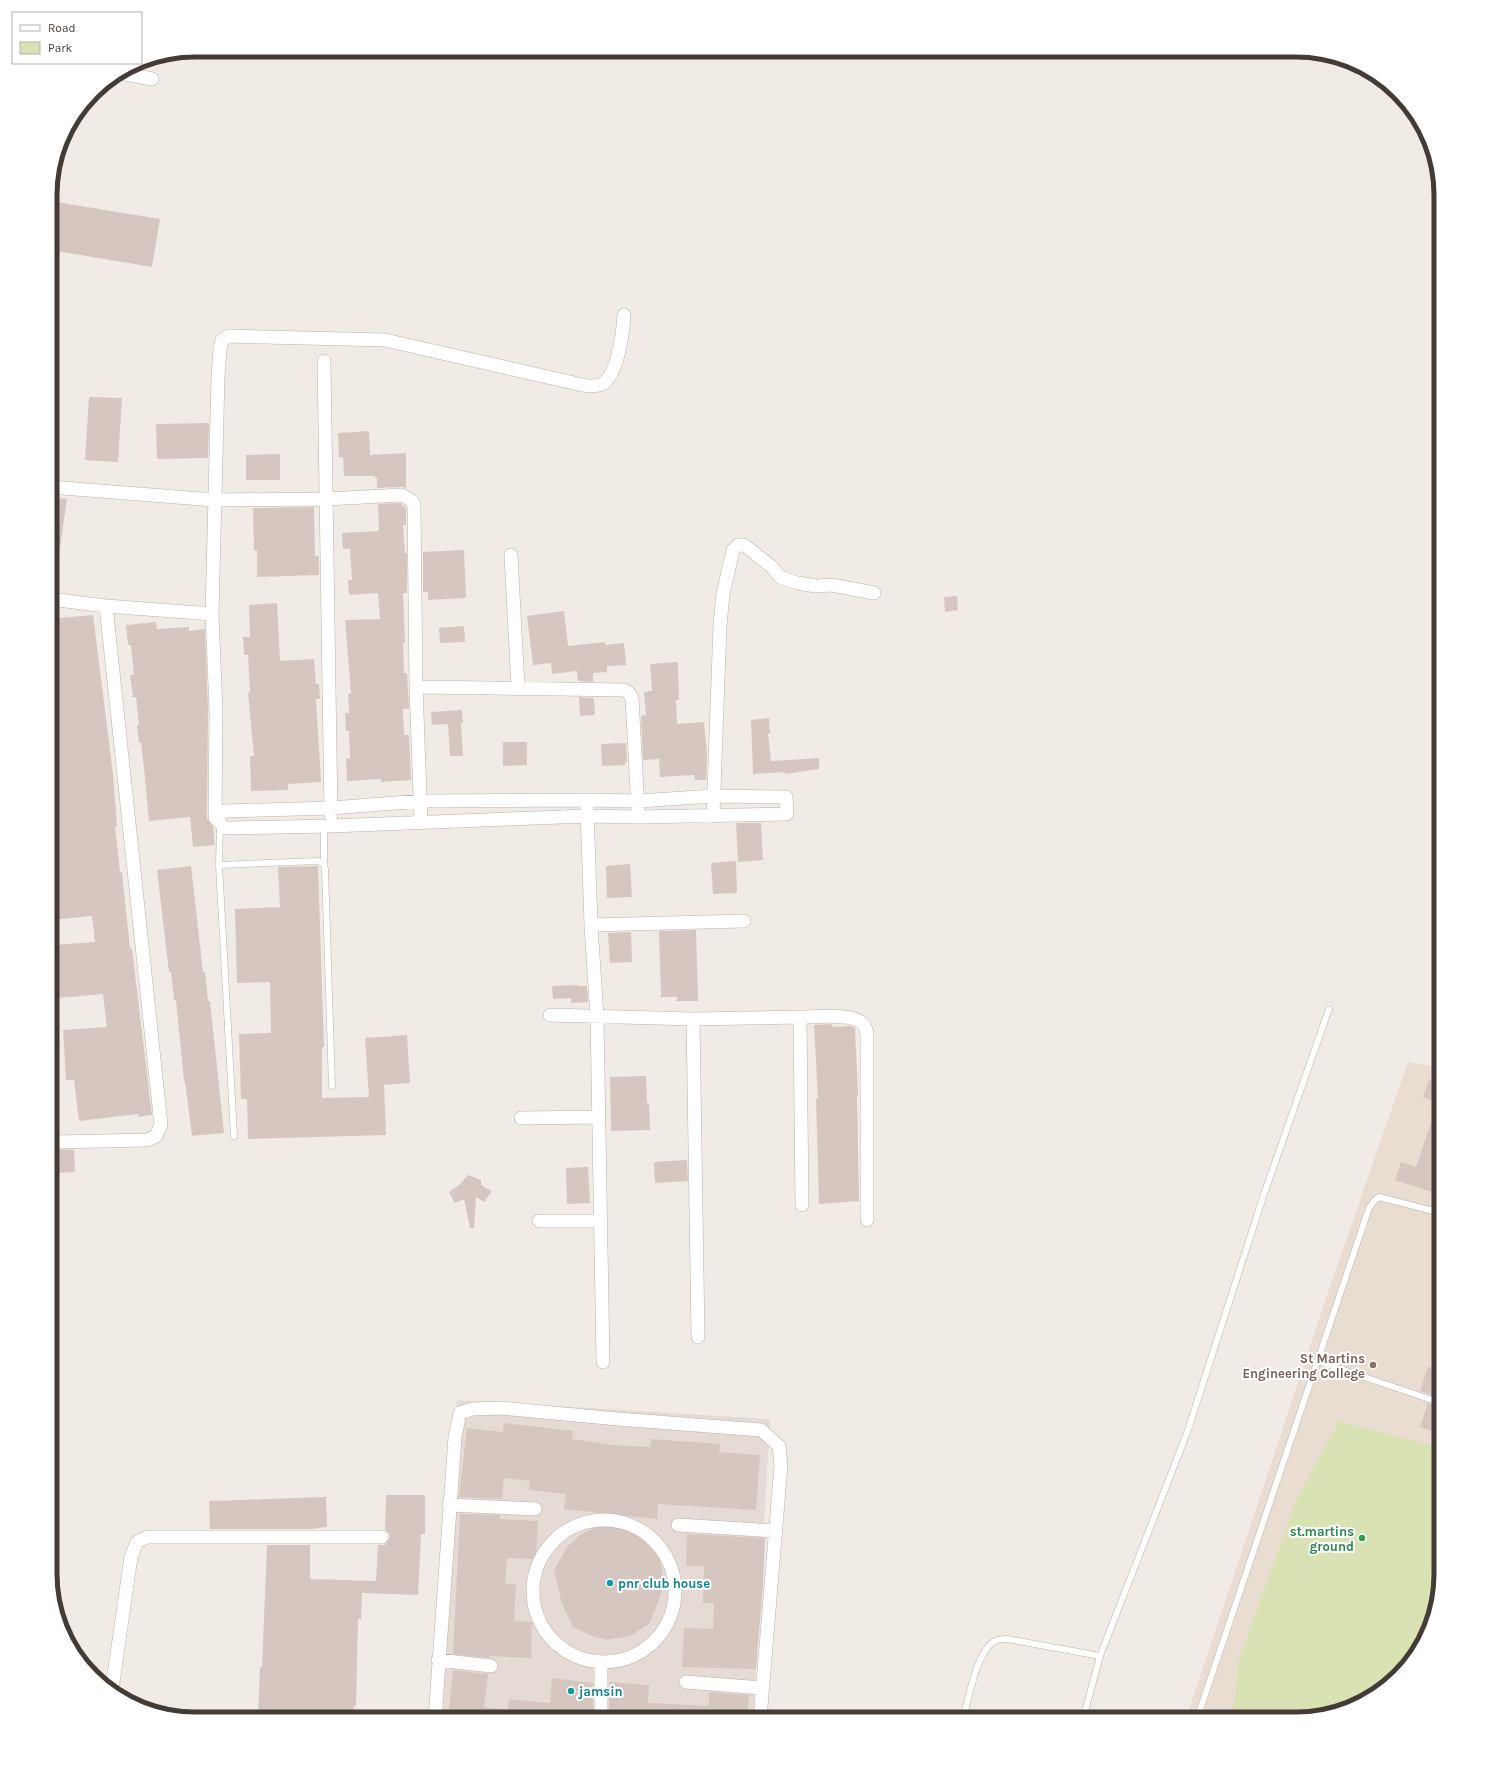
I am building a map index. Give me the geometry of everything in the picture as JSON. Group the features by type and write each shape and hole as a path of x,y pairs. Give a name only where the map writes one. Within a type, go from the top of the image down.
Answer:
{"street":[{"path":"127,74 152,79"},
{"path":"220,823 212,614 214,500 220,349 222,340 229,336 385,340 587,386 601,385 606,381 612,371 622,336 624,315"},
{"path":"324,361 331,808 328,826"},
{"path":"57,488 214,500 326,499 402,495 412,501 414,506 416,687 421,822"},
{"path":"713,816 720,625 723,594 732,560 733,550 738,545 744,545 772,567 780,577 797,583 816,586 832,585 874,593"},
{"path":"511,555 518,688"},
{"path":"57,600 106,606 212,614"},
{"path":"57,1142 147,1140 156,1136 161,1125 106,606"},
{"path":"416,687 619,689 630,693 632,698 639,817"},
{"path":"714,796 786,797 788,812 785,815 639,817 588,816 328,826 220,823 225,811 331,808 421,801 638,801 714,796"},
{"path":"586,800 588,816 591,925 597,1017 603,1362"},
{"path":"591,925 744,921"},
{"path":"550,1015 693,1019 800,1017 846,1017 855,1019 865,1026 867,1033 867,1220"},
{"path":"800,1017 802,1205"},
{"path":"693,1019 698,1337"},
{"path":"521,1118 599,1117"},
{"path":"539,1220 601,1221"},
{"path":"435,1712 455,1437 460,1413 472,1408 501,1408 618,1420 761,1430 779,1446 780,1465 760,1712"},
{"path":"449,1505 535,1509"},
{"path":"592,1520 616,1520 639,1528 658,1543 671,1563 676,1592 674,1610 663,1632 647,1649 625,1660 601,1663 578,1658 558,1646 542,1629 534,1607 532,1584 538,1561 551,1542 570,1528 592,1520"},
{"path":"678,1525 775,1531"},
{"path":"113,1685 130,1557 137,1542 147,1537 382,1537"},
{"path":"438,1660 491,1666"},
{"path":"601,1663 601,1712"},
{"path":"686,1682 762,1688"}],"lane":[{"path":"220,823 219,865 234,1136"},
{"path":"328,826 324,864 332,1086"},
{"path":"219,865 316,861 324,864"},
{"path":"1084,1712 1100,1656 1187,1433 1264,1194 1329,1009"},
{"path":"1199,1712 1369,1208 1374,1200 1379,1197 1434,1211"},
{"path":"1317,1361 1434,1402"},
{"path":"965,1712 984,1650 995,1641 1007,1639 1100,1656"}],"shaded area":[{"name":"St Martins Engineering College","path":"1408,1062 1434,1066 1434,1583 1427,1619 1416,1643 1394,1672 1365,1694 1341,1705 1305,1712 1188,1712 1325,1301"},
{"path":"457,1400 770,1419 753,1712 437,1712"}],"green space":[{"name":"st.martins ground","path":"1339,1421 1434,1446 1434,1583 1427,1619 1416,1643 1394,1672 1380,1684 1357,1698 1341,1705 1305,1712 1233,1712 1240,1657 1296,1501"}],"building":[{"path":"57,202 160,219 152,267 57,251"},
{"path":"89,397 122,398 118,462 85,460"},
{"path":"209,423 208,458 157,459 156,424"},
{"path":"369,431 370,455 406,453 406,488 377,488 377,478 375,478 375,476 344,476 343,457 339,457 338,433"},
{"path":"280,454 280,480 246,480 246,455"},
{"path":"57,498 67,499 57,562"},
{"path":"400,503 406,508 406,525 403,525 405,553 407,553 407,593 403,593 405,643 403,643 404,673 407,673 409,709 403,709 404,735 409,735 411,780 381,782 381,779 347,781 346,759 350,758 349,731 346,731 345,713 349,713 348,694 351,693 345,620 380,619 378,593 349,595 348,580 352,580 350,549 343,549 342,533 379,531 378,504"},
{"path":"314,507 315,556 319,556 319,575 257,577 257,550 254,551 253,508"},
{"path":"464,550 466,598 428,600 428,592 423,592 423,552"},
{"path":"957,596 958,610 945,612 944,597"},
{"path":"277,603 280,661 314,659 316,684 319,684 320,699 316,699 321,782 288,784 288,790 251,791 250,756 254,756 248,693 250,692 248,655 244,655 243,637 250,637 249,605"},
{"path":"564,611 568,646 605,642 605,645 624,643 626,665 607,666 607,672 593,673 593,682 578,681 577,671 552,674 551,663 533,665 527,616"},
{"path":"93,615 113,774 117,826 115,826 120,872 122,872 130,949 132,949 152,1115 138,1117 138,1114 79,1121 74,1080 66,1080 63,1030 107,1027 103,994 58,998 57,945 95,942 92,916 57,920 57,618"},
{"path":"156,622 157,629 189,627 189,631 205,629 208,710 207,818 213,827 215,845 193,847 190,817 149,821 141,743 139,743 137,725 139,725 136,697 133,697 130,675 134,675 131,645 128,645 126,625"},
{"path":"464,626 465,642 440,643 439,628"},
{"path":"678,662 679,700 676,700 677,724 704,722 707,755 706,780 695,780 694,775 660,777 659,759 643,760 641,716 646,715 644,692 652,691 650,664"},
{"path":"579,697 594,698 595,715 580,716"},
{"path":"462,710 463,723 461,723 463,756 450,756 448,724 432,725 431,712"},
{"path":"769,718 770,734 768,734 771,761 819,758 819,769 785,774 785,772 753,774 751,720"},
{"path":"503,742 527,742 527,765 503,766"},
{"path":"626,743 627,762 625,762 625,765 602,766 601,744"},
{"path":"736,823 761,823 763,860 738,862"},
{"path":"736,861 737,893 713,894 711,863"},
{"path":"630,864 632,897 607,898 606,866"},
{"path":"191,866 203,972 205,972 208,1001 210,1001 224,1133 192,1136 184,1081 176,1000 174,1000 171,972 169,972 157,870"},
{"path":"318,866 324,1047 322,1047 322,1098 369,1097 365,1038 407,1035 410,1083 384,1085 386,1135 248,1139 247,1099 241,1099 239,1034 271,1033 270,982 237,983 235,909 280,907 278,867"},
{"path":"696,930 698,1001 677,1001 677,997 661,997 659,931"},
{"path":"631,932 632,962 610,963 608,933"},
{"path":"552,986 587,986 588,1002 571,1003 571,998 553,999"},
{"path":"832,1024 832,1027 850,1026 855,1028 858,1096 859,1201 819,1204 816,1099 818,1099 814,1025"},
{"path":"646,1076 650,1130 611,1131 610,1077"},
{"path":"1429,1080 1434,1082 1434,1101 1423,1097"},
{"path":"1434,1114 1434,1193 1395,1180 1401,1162 1416,1167"},
{"path":"57,1149 74,1150 75,1172 57,1173"},
{"path":"687,1160 688,1181 655,1183 654,1162"},
{"path":"588,1167 590,1203 567,1204 566,1168"},
{"path":"468,1175 481,1180 481,1185 492,1191 484,1202 476,1197 474,1228 470,1228 464,1199 455,1203 449,1192 459,1185"},
{"path":"1428,1367 1434,1368 1434,1396 1420,1391"},
{"path":"1428,1403 1434,1405 1434,1432 1420,1427"},
{"path":"504,1423 573,1431 572,1439 612,1445 650,1447 651,1439 720,1444 719,1452 760,1455 756,1510 658,1504 657,1519 564,1509 566,1494 529,1490 530,1481 504,1478 502,1499 459,1497 467,1428 503,1432"},
{"path":"386,1495 425,1495 425,1534 421,1534 418,1595 362,1593 361,1619 358,1619 356,1706 354,1706 354,1712 258,1712 260,1667 262,1667 267,1545 310,1545 310,1579 376,1581 378,1545 385,1545 390,1537 389,1533 385,1530"},
{"path":"326,1497 327,1527 310,1529 210,1529 209,1501"},
{"path":"460,1514 500,1515 500,1519 538,1521 536,1559 507,1558 505,1584 516,1584 514,1621 532,1622 531,1658 489,1656 489,1658 453,1654"},
{"name":"pnr club house","path":"613,1520 646,1540 660,1560 663,1575 662,1591 650,1623 630,1636 607,1640 591,1636 573,1627 562,1604 554,1570 568,1546 581,1534"},
{"path":"687,1534 765,1538 763,1585 756,1669 682,1667 684,1628 713,1629 714,1603 703,1603 704,1566 686,1566"},
{"name":"jamsin","path":"453,1670 488,1674 484,1707 508,1710 509,1699 550,1703 552,1678 593,1683 593,1712 449,1712"},
{"path":"609,1682 649,1685 648,1703 709,1706 709,1692 749,1695 748,1712 609,1712"}],"place":[{"name":"St Martins Engineering College","path":"1373,1365"},
{"name":"st.martins ground","path":"1362,1538"},
{"name":"pnr club house","path":"610,1583"},
{"name":"jamsin","path":"571,1691"}]}
